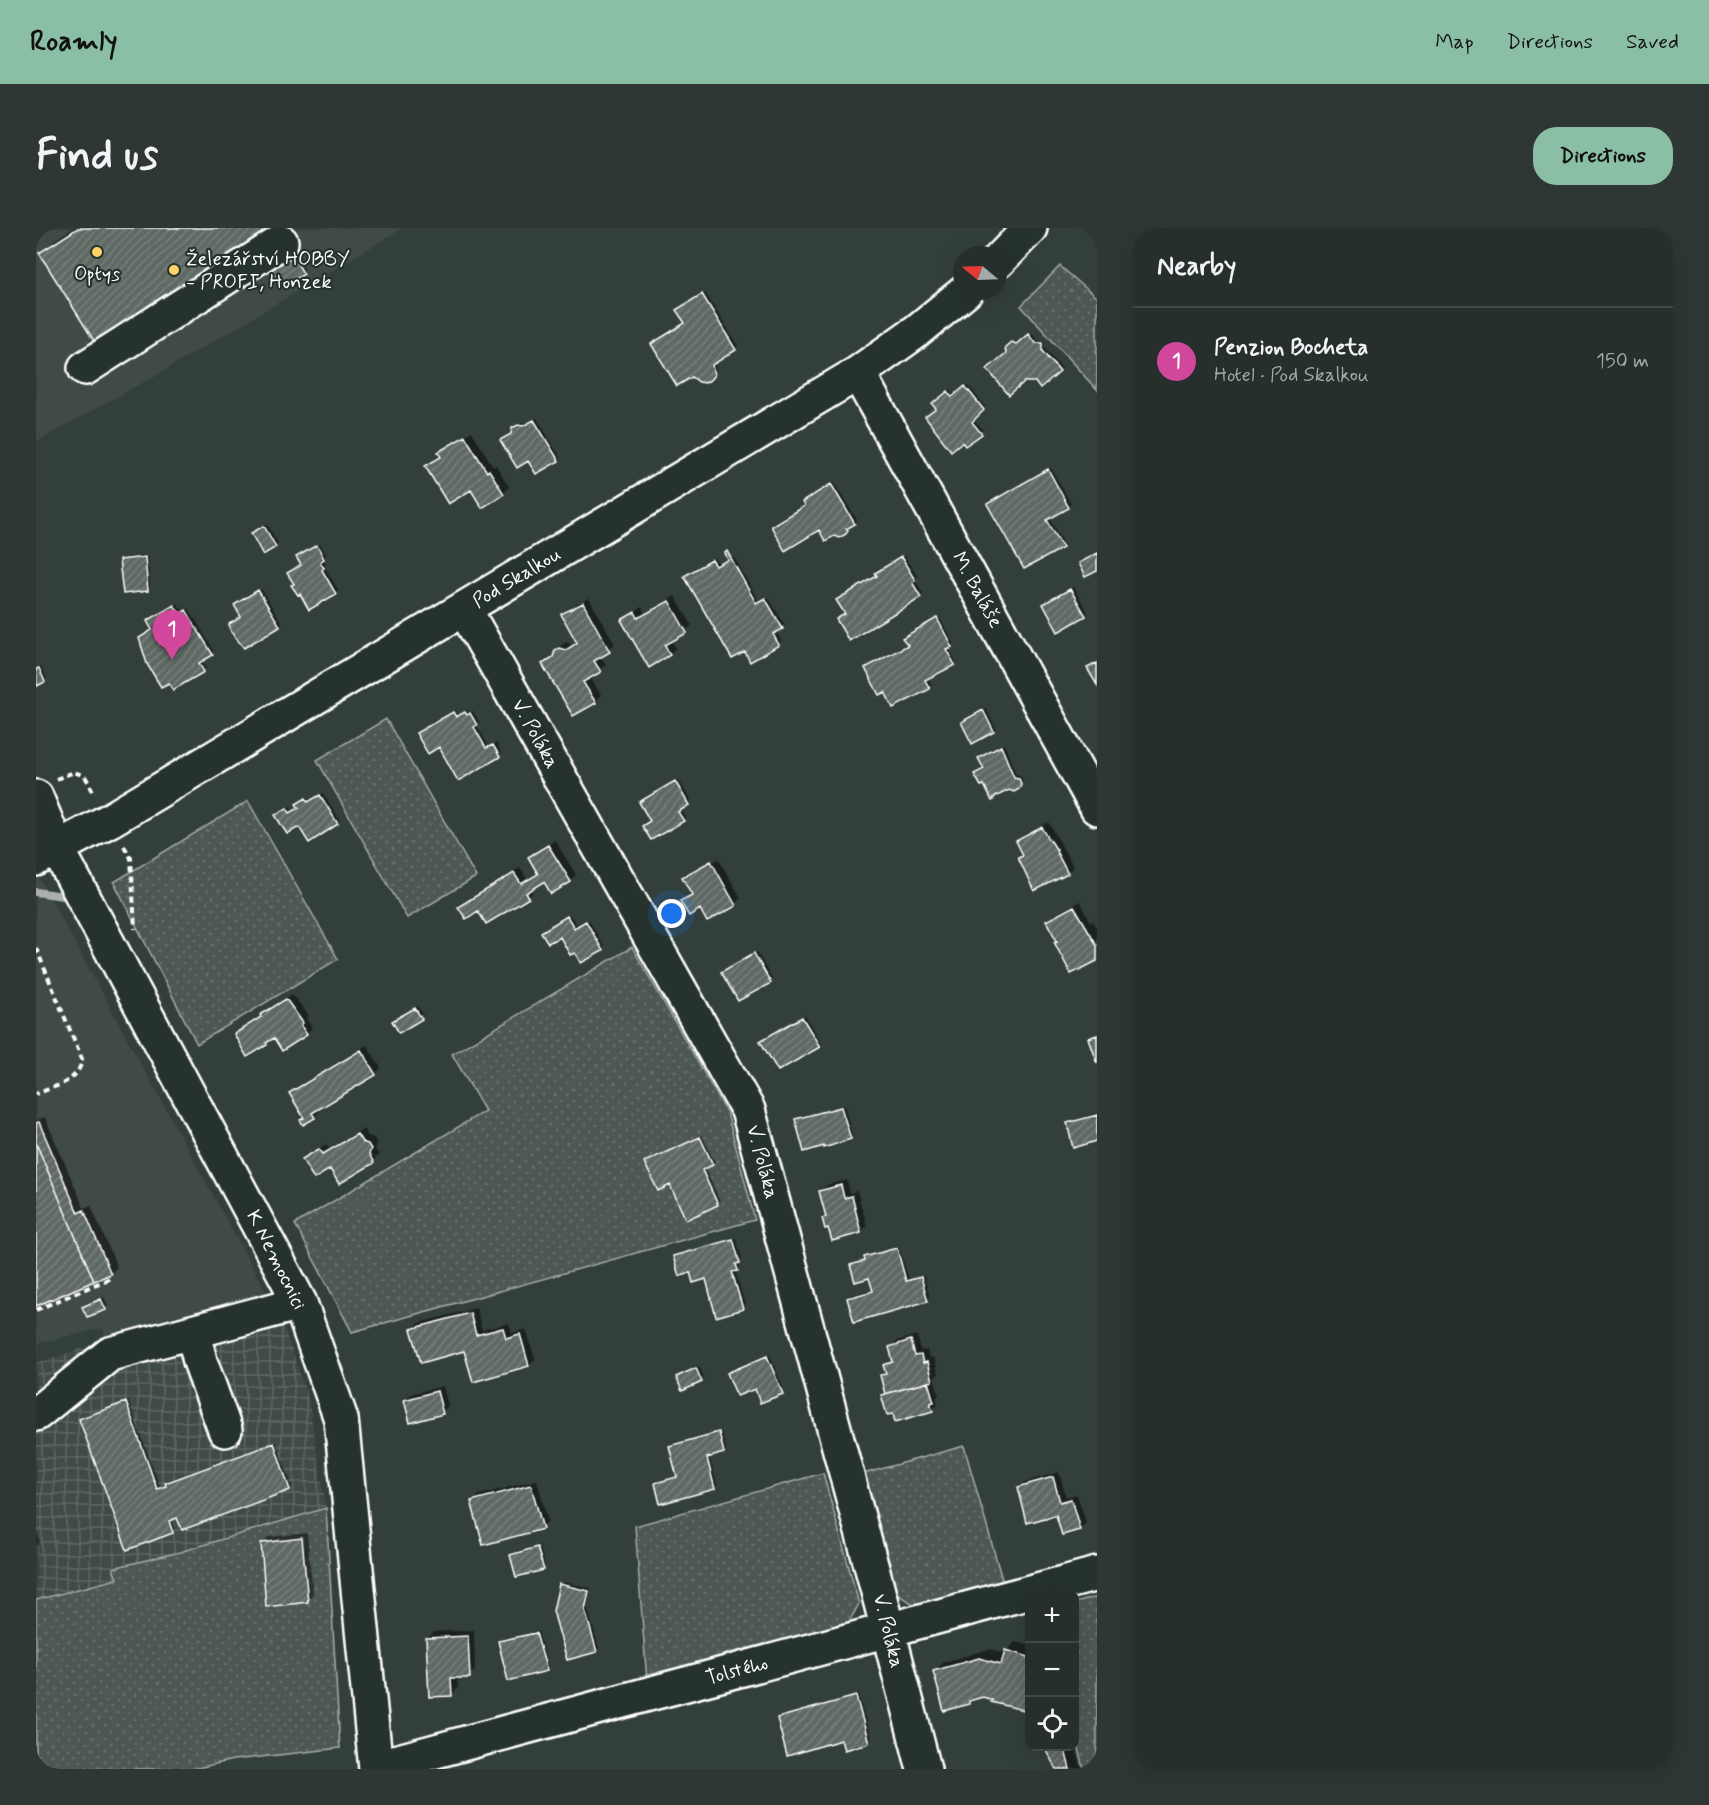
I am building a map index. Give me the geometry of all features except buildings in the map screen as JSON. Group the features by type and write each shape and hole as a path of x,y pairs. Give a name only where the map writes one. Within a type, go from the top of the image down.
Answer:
{"street":[{"path":"1007,252 1030,228"},
{"path":"85,368 281,242"},
{"name":"Pod Skalkou","path":"47,853 110,820 465,610 858,373 917,331 955,300"},
{"name":"M. Baláše","path":"858,373 1097,808"},
{"name":"V. Poláka","path":"465,610 748,1110 924,1769"},
{"name":"K Nemocnici","path":"45,788 47,853 82,893 198,1141 300,1303 341,1419 376,1768"},
{"path":"36,1414 110,1354 300,1303"},
{"path":"193,1332 200,1361 225,1430"},
{"name":"Tolstého","path":"376,1768 1097,1574"}],"path":[{"path":"45,788 74,772 85,776 131,858 135,937"},
{"path":"36,948 82,1059 81,1068 76,1076 36,1094"},
{"path":"36,1310 113,1277"}],"shaded area":[{"path":"36,228 403,228 167,369 36,442"},
{"path":"1060,266 1097,298 1097,390 1021,306"},
{"path":"386,719 476,877 407,918 317,760"},
{"path":"248,801 338,959 197,1044 114,882"},
{"path":"39,878 271,1301 106,1341 103,1328 39,1343 39,1347 36,1348 36,879"},
{"path":"632,947 727,1113 755,1220 352,1332 295,1224 485,1111 452,1054"},
{"path":"281,1319 308,1398 326,1508 180,1552 114,1568 118,1579 36,1600 36,1363 106,1341"},
{"path":"964,1446 1003,1583 919,1607 896,1594 863,1474"},
{"path":"823,1473 859,1604 846,1627 647,1682 635,1526"},
{"path":"326,1508 340,1748 233,1760 193,1769 36,1769 36,1600 117,1579 113,1568 180,1552"},
{"path":"1097,1597 1097,1769 1084,1769 1079,1749 1079,1602"}],"waterway":[{"path":"36,892 63,896 72,894"}],"place":[{"name":"Optys","path":"97,252"},
{"name":"Železářství HOBBY - PROFI, Honzek","path":"174,270"},
{"name":"Penzion Bocheta","path":"172,660"}]}
